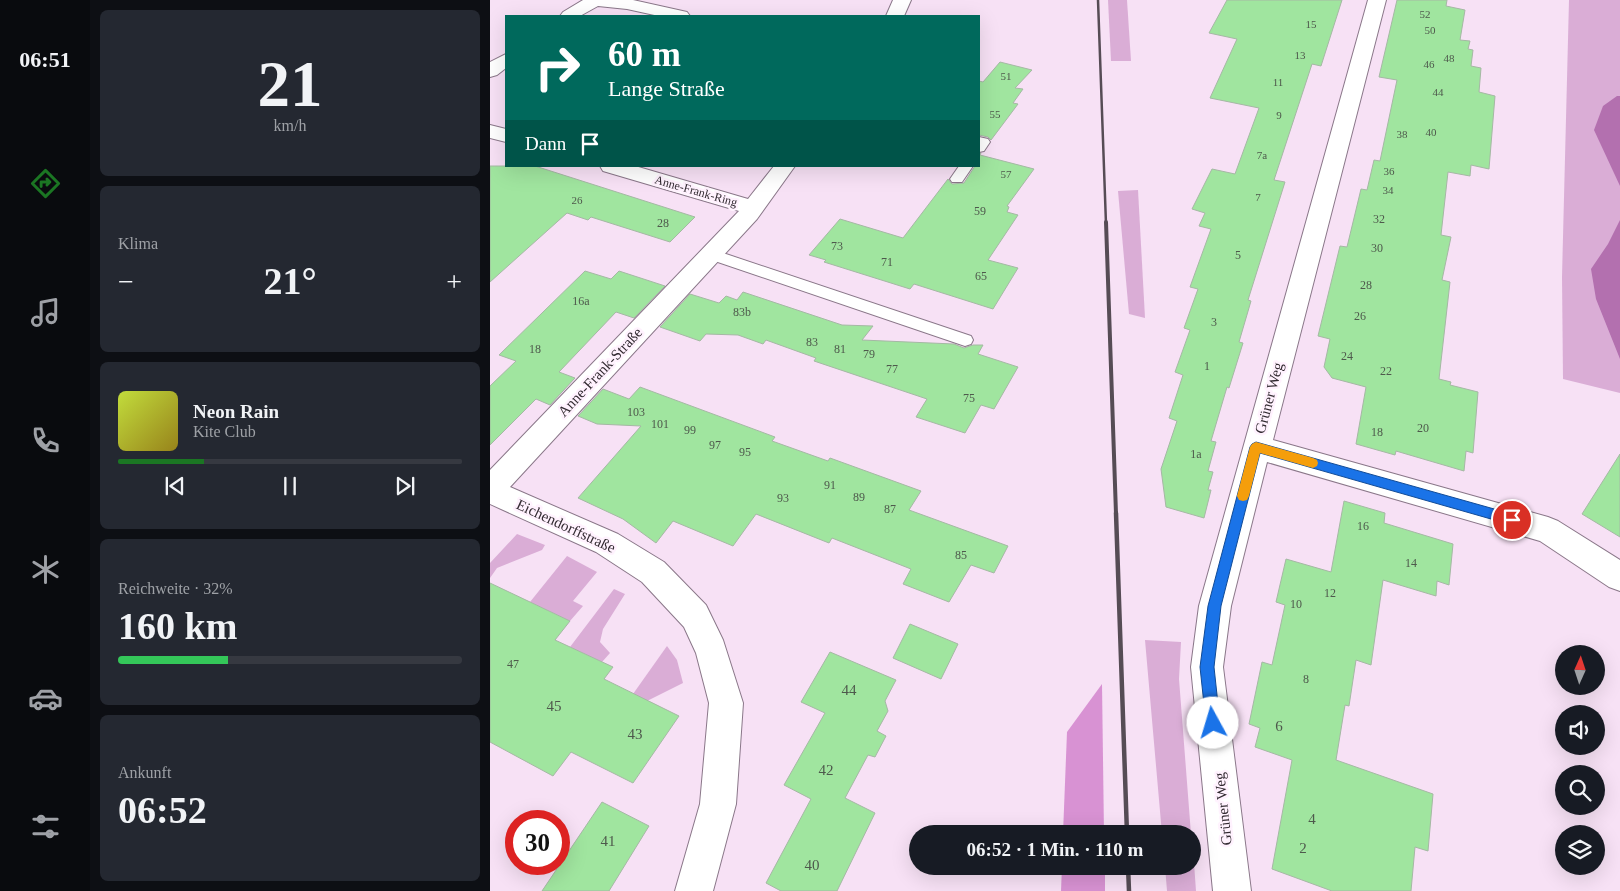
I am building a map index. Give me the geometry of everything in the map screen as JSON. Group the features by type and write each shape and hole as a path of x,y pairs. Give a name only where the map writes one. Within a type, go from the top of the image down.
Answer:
{"street":[{"path":"570,15 596,1 613,0 677,15"},
{"path":"895,15 902,0"},
{"name":"Grüner Weg","path":"1232,891 1207,667 1215,606 1377,0"},
{"path":"490,71 505,61"},
{"path":"490,131 505,136"},
{"name":"Anne-Frank-Ring","path":"613,167 753,208"},
{"name":"Anne-Frank-Straße","path":"490,490 753,208 784,167"},
{"path":"1256,447 1548,530 1620,577"},
{"name":"Eichendorffstraße","path":"490,490 607,543 653,572 694,616 699,625 712,651 726,703 718,804 694,891"}],"lane":[{"path":"956,179 965,167"},
{"path":"711,254 965,340"}],"shaded area":[{"path":"1108,0 1127,0 1131,61 1111,61"},
{"path":"1569,0 1620,0 1620,393 1563,379 1562,277"},
{"path":"1617,96 1620,96 1620,186 1594,130 1603,106"},
{"path":"1138,190 1145,318 1129,314 1118,191"},
{"path":"1620,220 1620,359 1596,299 1591,269 1608,244"},
{"path":"517,534 545,545 542,550 497,568 490,578 490,563"},
{"path":"567,556 597,572 573,601 583,606 570,621 530,602"},
{"path":"614,589 625,594 603,629 600,642 610,653 602,662 570,647"},
{"path":"1145,640 1181,642 1179,679 1190,825 1161,825"},
{"path":"667,646 677,660 683,683 647,701 633,694"},
{"path":"1102,684 1104,825 1063,825 1067,732"},
{"path":"1062,875 1105,875 1105,891 1061,891"},
{"path":"1166,875 1195,875 1196,891 1167,891"}],"building":[{"path":"1227,0 1342,0 1321,66 1312,64 1274,180 1285,182 1248,300 1251,301 1239,342 1243,343 1229,388 1227,387 1211,441 1216,442 1208,471 1213,472 1204,518 1166,507 1161,469 1177,421 1169,418 1183,375 1175,372 1190,330 1184,328 1198,289 1190,287 1211,229 1199,226 1205,213 1192,209 1212,169 1235,174 1259,108 1210,98 1237,39 1209,33"},
{"path":"1397,0 1447,0 1446,6 1465,10 1460,40 1470,41 1468,49 1473,50 1471,66 1481,68 1479,92 1495,96 1489,169 1471,165 1470,176 1448,172 1441,235 1451,237 1442,280 1450,282 1439,379 1451,382 1450,385 1478,392 1473,453 1466,451 1464,471 1396,451 1395,455 1356,444 1366,387 1332,378 1324,367 1330,339 1318,336 1340,246 1347,247 1361,189 1367,190 1374,160 1380,161 1397,80 1379,77"},
{"path":"1000,62 1032,70 1015,88 1023,89 1013,103 1018,104 991,140 988,137 980,135 980,81 983,82"},
{"path":"980,155 1034,169 1007,206 1009,207 1007,212 1018,215 988,260 1018,268 993,309 914,284 910,289 824,262 826,260 809,255 840,219 903,238 948,179 952,184 964,183 974,167 980,167"},
{"path":"490,166 538,167 695,217 670,242 591,217 588,220 567,213 490,282"},
{"path":"585,271 611,279 619,271 665,286 634,318 616,312 559,372 575,378 550,405 536,399 490,445 490,386 516,361 499,355"},
{"path":"743,292 842,325 873,326 862,340 954,344 964,348 973,345 983,345 978,354 1018,367 994,409 981,405 965,433 916,417 927,399 814,361 816,358 766,340 763,344 738,335 706,334 700,341 660,327 690,294 719,303 726,296 737,300"},
{"path":"640,387 775,437 772,441 828,461 830,458 921,491 909,510 1008,546 994,573 971,565 949,602 903,584 911,569 832,538 829,543 756,514 733,546 673,521 656,543 623,519 578,498 641,426 597,424 578,416 603,389 629,399"},
{"path":"1620,454 1620,537 1582,514"},
{"path":"1344,501 1385,513 1384,523 1453,544 1449,585 1437,581 1436,596 1383,580 1371,665 1356,660 1349,706 1345,705 1336,760 1433,794 1428,851 1415,847 1411,891 1332,891 1272,869 1292,760 1255,747 1260,728 1249,724 1262,662 1272,665 1285,605 1276,602 1286,559 1331,572"},
{"path":"490,583 570,621 555,640 613,667 604,679 679,716 633,783 571,752 553,776 490,742"},
{"path":"910,624 958,644 941,679 893,658"},
{"path":"830,652 896,680 885,701 888,711 877,731 886,736 875,757 868,755 845,798 875,813 837,891 781,891 766,883 811,799 784,785 825,713 801,702"},
{"path":"602,802 649,826 609,891 542,891 553,875 570,875 570,849"}],"railway":[{"path":"1098,0 1106,224"},
{"path":"1106,222 1116,514"},
{"path":"1116,513 1127,825"},
{"path":"1128,875 1129,891"}],"slow traffic":[{"path":"1243,496 1256,447 1313,463"}],"route":[{"path":"1213,723 1207,667 1215,606 1256,447 1512,520"}]}
